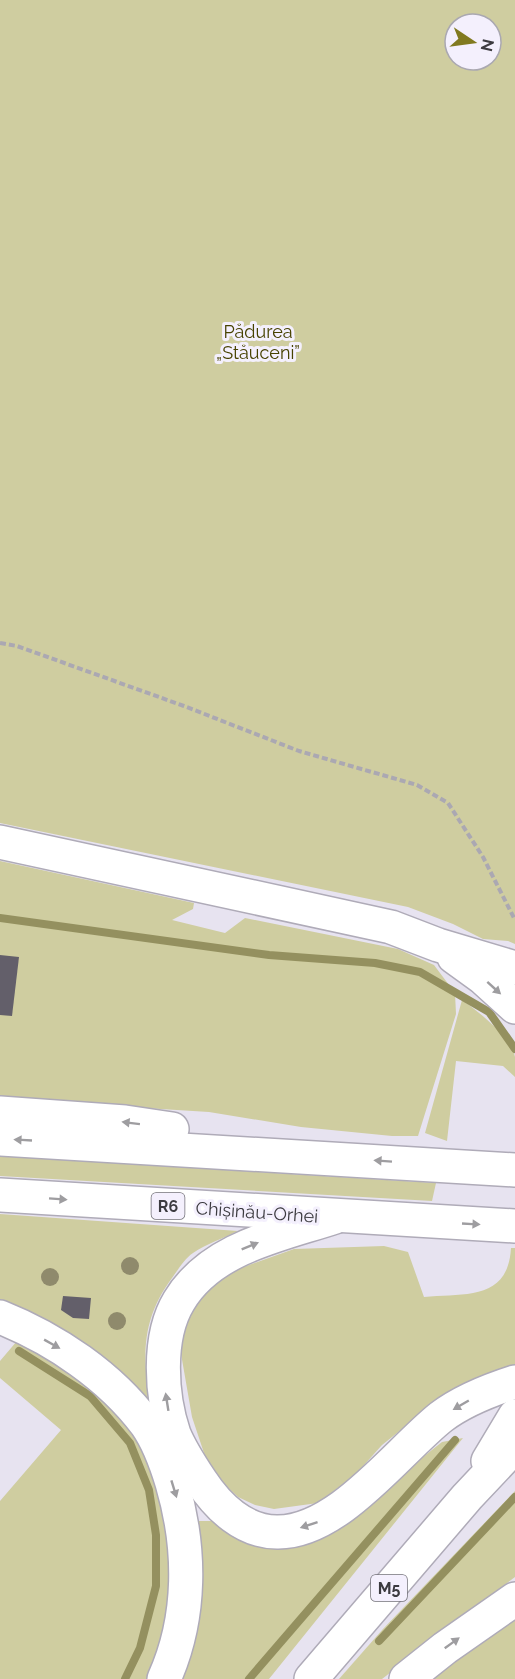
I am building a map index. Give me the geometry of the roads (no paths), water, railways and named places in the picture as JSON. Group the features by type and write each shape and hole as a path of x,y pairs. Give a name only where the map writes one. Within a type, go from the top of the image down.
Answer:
{"highway":[{"path":"0,842 391,927 438,945 515,968"},
{"path":"438,945 483,978 515,1007"},
{"path":"0,1113 167,1128 270,1154"},
{"path":"0,1139 515,1170"},
{"name":"Chișinău-Orhei","path":"0,1195 515,1227"},
{"path":"335,1217 226,1255 194,1282 179,1301 168,1326 164,1357 164,1384 174,1434 184,1455 213,1498 236,1520 263,1530 278,1532 321,1521 351,1501 442,1416 473,1398 515,1382"},
{"path":"0,1317 57,1346 96,1373 126,1400 147,1426 165,1462 183,1531 187,1575 184,1612 178,1644 164,1679"},
{"path":"467,1497 515,1416"},
{"name":"M5","path":"311,1679 467,1497 515,1446"},
{"path":"406,1679 515,1599"}],"waterway":[{"path":"0,918 269,955 375,963 420,972 489,1012 515,1049"},
{"path":"19,1351 90,1396 130,1443 149,1490 156,1535 156,1586 140,1648 125,1679"},
{"path":"249,1679 455,1440"},
{"path":"379,1641 515,1497"}],"park label":[{"name":"Pădurea „Stăuceni”","path":"258,341"}]}
